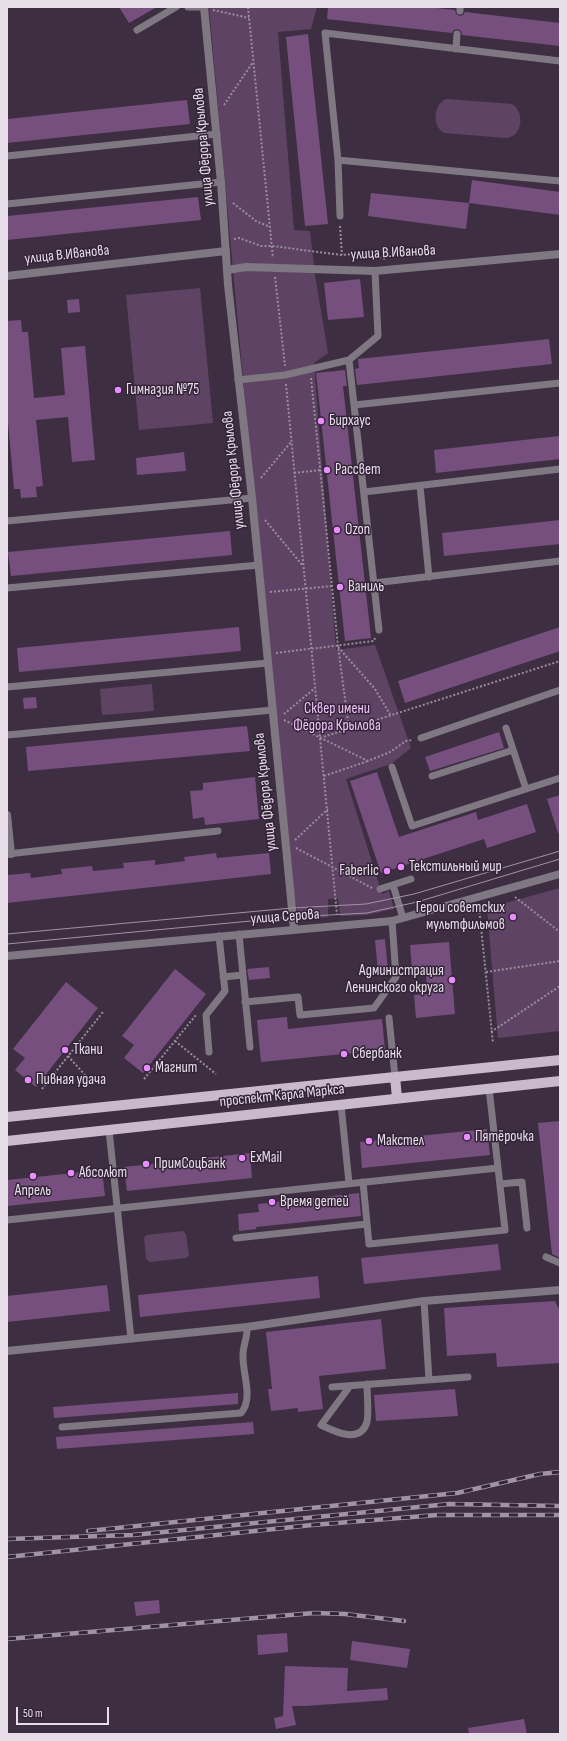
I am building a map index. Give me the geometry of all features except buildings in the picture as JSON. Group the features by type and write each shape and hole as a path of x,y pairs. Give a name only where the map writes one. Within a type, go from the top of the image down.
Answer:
{"main road":[{"name":"проспект Карла Маркса","path":"7,1117 560,1060"},
{"path":"395,1077 397,1098"},
{"name":"проспект Карла Маркса","path":"7,1140 560,1080"}],"street":[{"name":"улица Фёдора Крылова","path":"204,7 222,182 227,270 259,564 294,929"},
{"name":"улица В.Иванова","path":"7,276 226,251"},
{"name":"улица В.Иванова","path":"227,270 246,267 375,271 560,254"},
{"path":"7,815 9,854"},
{"name":"улица Серова","path":"7,956 392,921 560,874"},
{"path":"7,1351 247,1327 424,1301 560,1290"}],"lane":[{"path":"137,30 176,7"},
{"path":"188,7 204,7"},
{"path":"340,216 338,160 325,33 560,61"},
{"path":"456,48 458,34"},
{"path":"7,156 217,134"},
{"path":"338,160 560,181"},
{"path":"7,204 222,182"},
{"path":"238,380 286,375 349,360 378,336 375,271"},
{"path":"349,360 379,630"},
{"path":"354,406 560,383"},
{"path":"364,492 560,469"},
{"path":"420,486 429,577"},
{"path":"7,521 252,498"},
{"path":"374,583 560,561"},
{"path":"7,588 259,564"},
{"path":"7,687 268,663"},
{"path":"421,738 560,690"},
{"path":"7,735 272,710"},
{"path":"506,728 526,789"},
{"path":"432,776 513,750"},
{"path":"392,767 412,826 560,778"},
{"path":"9,854 218,831"},
{"path":"380,889 411,879"},
{"path":"393,885 403,918"},
{"path":"245,1002 298,997 300,1015 374,1008 396,977 392,921"},
{"path":"239,934 250,1047"},
{"path":"209,1052 206,1015 225,991 219,936"},
{"path":"223,977 243,975"},
{"path":"389,1018 395,1077"},
{"path":"363,1182 370,1244 505,1230 490,1088"},
{"path":"341,1104 350,1184"},
{"path":"109,1130 131,1338"},
{"path":"7,1220 498,1168"},
{"path":"500,1184 522,1182 527,1228"},
{"path":"236,1238 367,1224"},
{"path":"546,1257 560,1263"},
{"path":"424,1301 430,1380"},
{"path":"62,1427 241,1413 247,1399 243,1354 248,1333 247,1327"},
{"path":"332,1387 468,1377"},
{"path":"350,1386 321,1425 339,1434 352,1435 363,1430 367,1422 368,1384"}],"path":[{"path":"204,7 249,18"},
{"path":"248,7 286,375 303,566 334,869 338,927"},
{"path":"215,117 253,62"},
{"path":"222,195 256,221 270,227"},
{"path":"340,216 342,255"},
{"path":"225,239 239,238 261,246 272,246 342,255 365,254 388,260"},
{"path":"310,369 338,646 348,729"},
{"path":"258,480 291,442"},
{"path":"294,473 320,470"},
{"path":"262,517 303,566"},
{"path":"261,593 332,586"},
{"path":"267,654 312,650 374,641 379,630"},
{"path":"338,646 375,688 390,716"},
{"path":"320,738 560,661"},
{"path":"315,688 280,717 320,738 368,760"},
{"path":"324,776 390,752 406,742 421,738"},
{"path":"328,809 291,845 377,891 380,889"},
{"path":"509,888 514,897 560,932"},
{"path":"477,897 493,1043"},
{"path":"486,972 560,961"},
{"path":"491,1032 560,986"},
{"path":"42,1089 104,1012"},
{"path":"144,1080 198,1013"},
{"path":"175,1041 216,1074"},
{"path":"68,1056 93,1084"}],"green space":[{"name":"Сквер имени Фёдора Крылова","path":"209,7 317,7 311,29 278,32 294,230 310,231 315,275 328,353 314,363 336,650 375,645 411,748 391,764 346,779 382,894 389,891 394,909 366,915 340,916 338,898 328,899 328,917 303,920 298,913 295,900 243,379"},
{"path":"446,99 512,104 519,113 519,129 512,137 506,138 444,133 437,126 436,111"},
{"path":"200,288 213,423 139,430 126,295"},
{"path":"152,684 154,711 102,715 100,689"},
{"path":"560,888 560,1031 498,1038 487,908"},
{"path":"183,1231 186,1234 189,1255 186,1258 150,1262 146,1259 144,1238 146,1235"}],"tram line":[{"path":"7,934 292,908 366,904 414,894 560,851"},
{"path":"7,944 293,917 367,913 417,902 560,859"}],"railway":[{"path":"88,1531 457,1493 540,1474 560,1472"},
{"path":"7,1539 133,1535 449,1504 560,1506"},
{"path":"7,1557 312,1525 437,1515 560,1515"},
{"path":"7,1639 314,1613 345,1614 404,1621"}],"place":[{"name":"Гимназия №75","path":"118,390"},
{"name":"Бирхаус","path":"321,421"},
{"name":"Рассвет","path":"327,470"},
{"name":"Ozon","path":"337,530"},
{"name":"Ваниль","path":"340,587"},
{"name":"Текстильный мир","path":"401,867"},
{"name":"Faberlic","path":"387,871"},
{"name":"Герои советских мультфильмов","path":"513,917"},
{"name":"Администрация Ленинского округа","path":"452,980"},
{"name":"Ткани","path":"65,1050"},
{"name":"Сбербанк","path":"344,1054"},
{"name":"Магнит","path":"147,1068"},
{"name":"Пивная удача","path":"28,1080"},
{"name":"Пятёрочка","path":"467,1137"},
{"name":"Макстел","path":"369,1141"},
{"name":"ExMail","path":"242,1158"},
{"name":"ПримСоцБанк","path":"146,1164"},
{"name":"Абсолют","path":"71,1173"},
{"name":"Апрель","path":"33,1176"},
{"name":"Время детей","path":"272,1202"}]}
